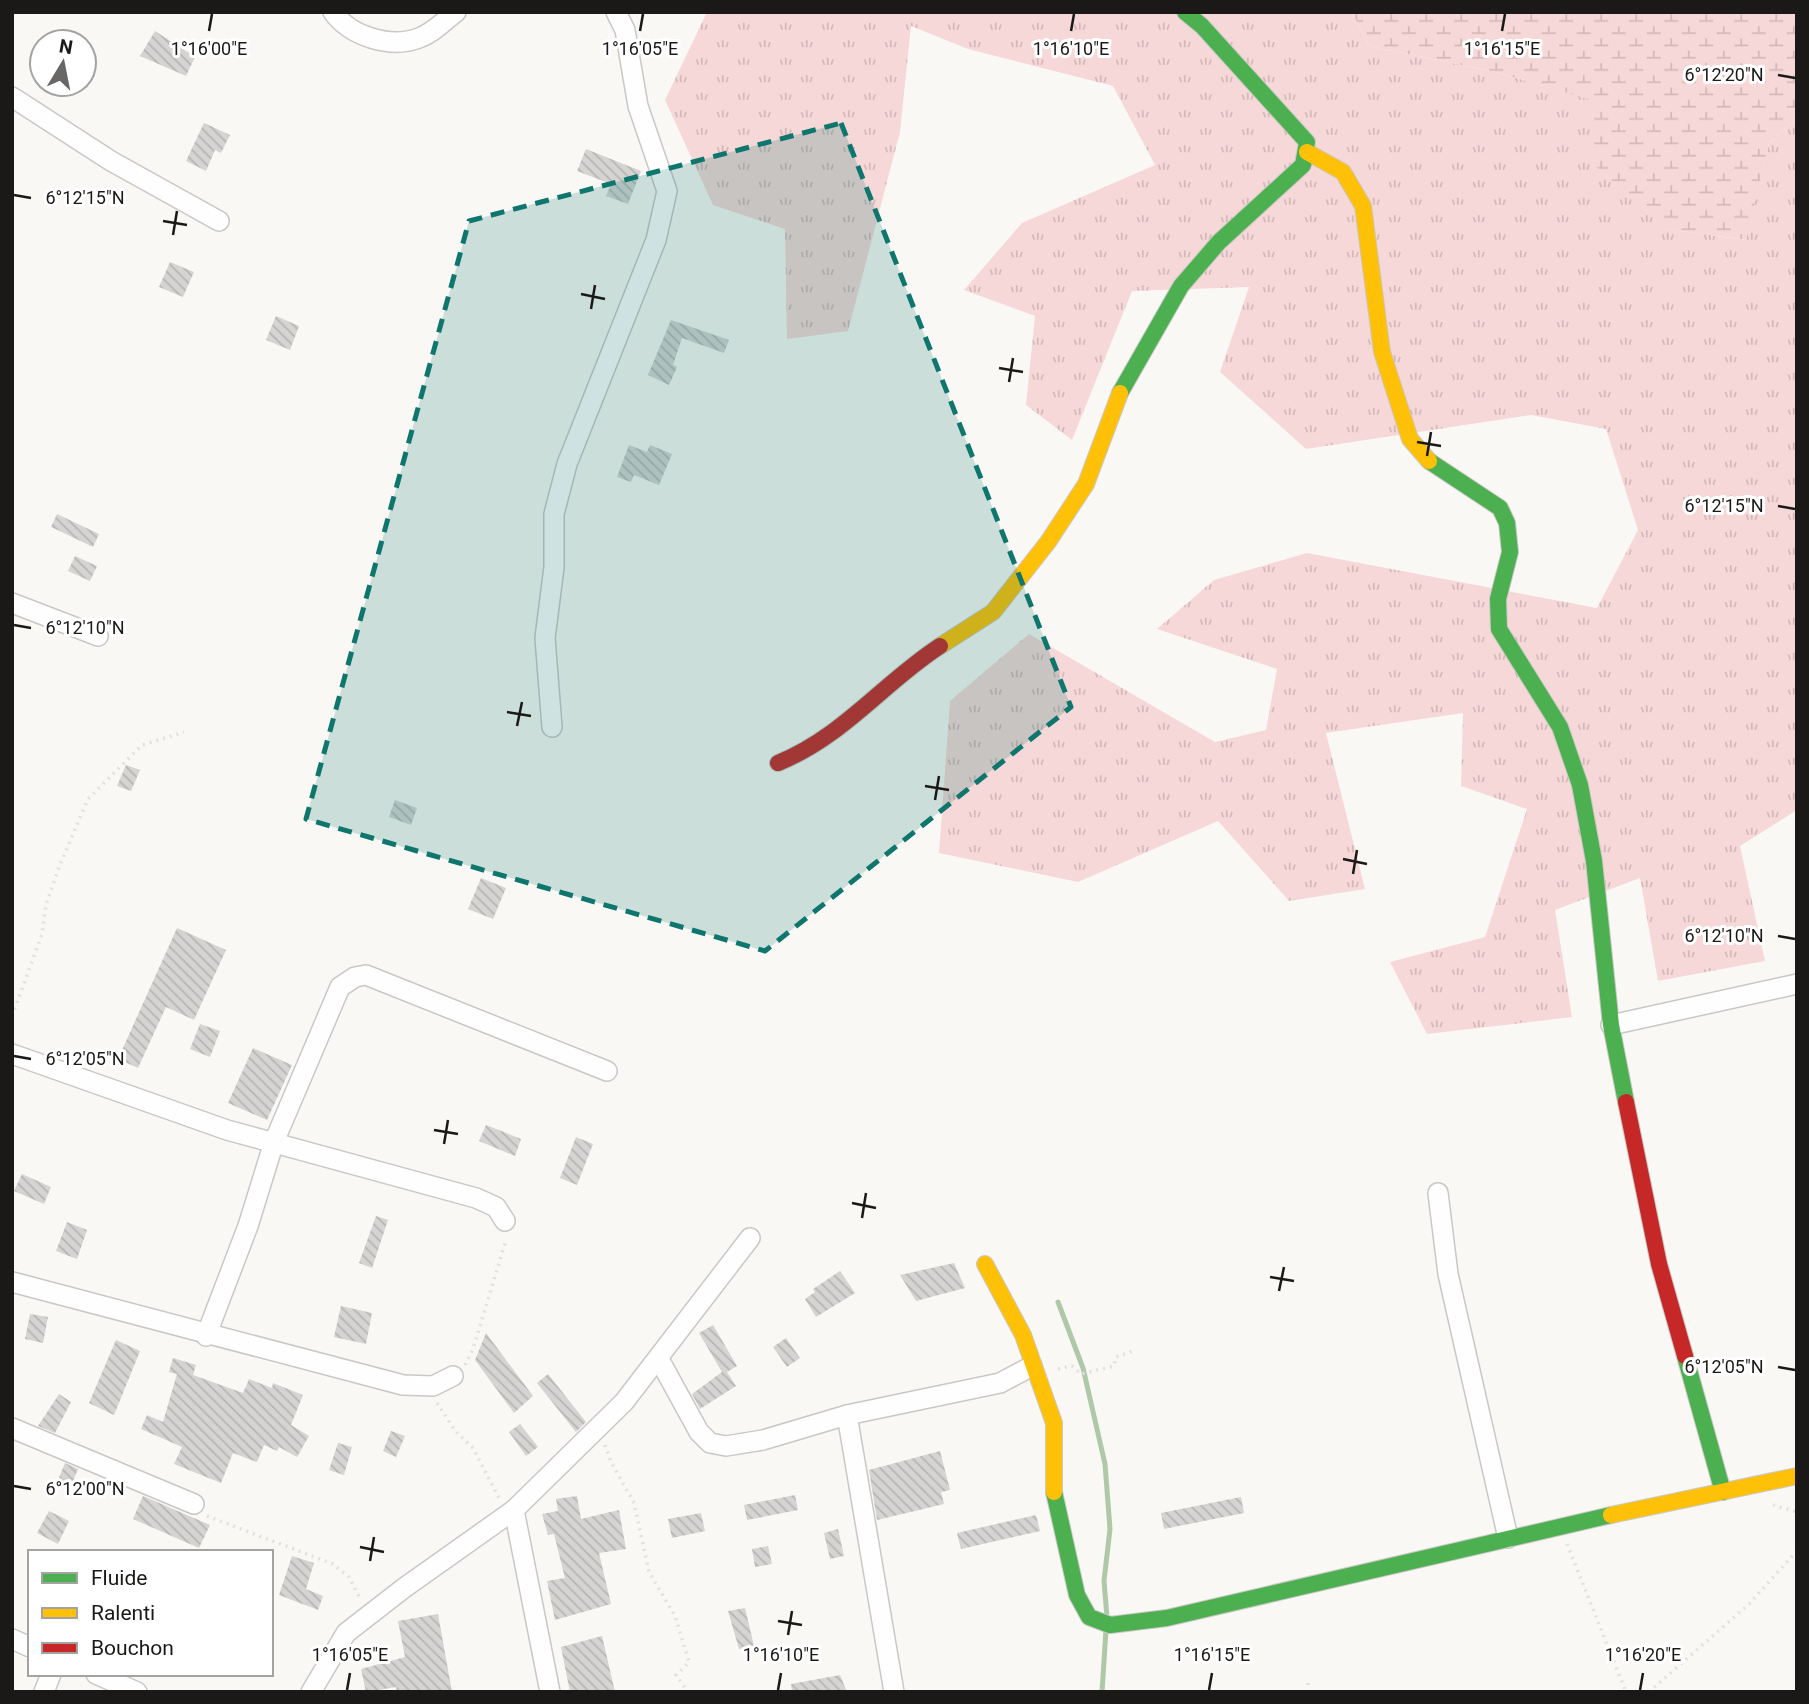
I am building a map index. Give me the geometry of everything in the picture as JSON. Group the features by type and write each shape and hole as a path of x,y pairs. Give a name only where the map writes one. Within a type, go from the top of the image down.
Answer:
{"street":[{"path":"332,12 343,26 356,33 408,41 430,33 456,12"},
{"path":"552,727 545,638 554,567 554,514 567,464 656,240 667,191 638,106 625,30 616,12"},
{"path":"778,763 800,754 851,719 919,660 993,612 1048,542 1086,484 1122,389 1181,286 1219,242 1303,165 1307,142 1300,132 1202,26 1185,12"},
{"path":"12,97 111,161 219,221"},
{"path":"1307,152 1343,171 1355,184 1363,206 1382,352 1410,439 1424,459 1500,508 1507,523 1510,552 1498,599 1499,629 1560,727 1580,785 1594,861 1611,1025 1659,1264 1723,1492"},
{"path":"12,603 98,636"},
{"path":"206,1336 248,1226 274,1142 340,987 355,977 366,975 607,1072"},
{"path":"1611,1025 1797,984"},
{"path":"12,1054 212,1125 476,1198 496,1207 505,1221"},
{"path":"1438,1193 1451,1287 1508,1538"},
{"path":"311,1692 346,1633 367,1615 514,1510 599,1428 659,1359 750,1238"},
{"path":"985,1264 1023,1335 1031,1367 1046,1396 1054,1423 1053,1488 1077,1595 1089,1617 1105,1625 1167,1618 1562,1525 1797,1476"},
{"path":"12,1282 206,1336 334,1364 415,1387 433,1386 453,1376"},
{"path":"659,1359 688,1416 710,1443 726,1446 762,1440 847,1415 1000,1383 1031,1367"},
{"path":"847,1415 894,1692"},
{"path":"12,1428 194,1504"},
{"path":"514,1510 550,1692"},
{"path":"12,1639 28,1646"},
{"path":"101,1676 137,1692"}],"path":[{"path":"12,1016 42,934 46,905 59,867 88,799 142,745 184,732"},
{"path":"453,1376 464,1366 473,1349 507,1237 505,1221"},
{"path":"1081,1374 1114,1366 1116,1357 1133,1351"},
{"path":"415,1387 437,1402 456,1432 473,1448 490,1486 503,1503 514,1510"},
{"path":"599,1428 611,1462 635,1503 649,1572 675,1616 689,1662 676,1675 688,1692"},
{"path":"194,1504 205,1516 333,1564 349,1577 367,1615"},
{"path":"1562,1525 1574,1566 1626,1692"},
{"path":"1649,1692 1749,1604 1797,1551"},
{"path":"1308,1680 1308,1692"}],"highlighted area":[{"path":"841,123 1071,707 765,951 306,819 469,221"}],"green space":[{"path":"707,12 1352,12 1369,46 1496,72 1593,100 1592,163 1667,229 1745,240 1769,143 1797,119 1797,810 1740,846 1765,961 1658,981 1640,878 1555,910 1572,1017 1427,1034 1390,962 1485,937 1527,809 1461,786 1463,713 1326,733 1365,889 1289,901 1218,821 1078,882 939,853 950,701 1029,634 1215,742 1266,730 1277,669 1157,629 1214,580 1307,553 1597,608 1638,530 1606,429 1531,415 1306,449 1220,372 1249,287 1132,291 1072,440 1026,405 1035,316 964,290 1022,223 1155,165 1113,86 968,49 911,26 900,132 848,331 787,339 785,229 713,205 665,100"},
{"path":"1352,12 1797,12 1797,119 1769,143 1746,240 1666,229 1592,163 1592,100 1496,72 1369,46"}],"building":[{"path":"155,31 195,57 186,76 140,56"},
{"path":"204,123 230,135 221,153 215,150 206,171 186,161"},
{"path":"586,149 641,171 628,204 606,196 611,184 577,171"},
{"path":"170,262 194,272 183,297 159,287"},
{"path":"276,316 299,326 290,350 266,340"},
{"path":"671,320 729,340 724,353 682,338 673,365 677,367 669,385 648,375"},
{"path":"629,445 647,452 650,445 672,454 659,485 634,475 631,482 617,477"},
{"path":"57,514 99,534 93,547 51,527"},
{"path":"75,556 97,566 90,581 68,571"},
{"path":"126,765 140,770 131,791 117,786"},
{"path":"395,800 417,808 411,825 389,817"},
{"path":"481,878 506,888 493,919 468,909"},
{"path":"177,928 226,950 194,1020 166,1007 138,1068 118,1059"},
{"path":"200,1024 220,1031 210,1057 190,1049"},
{"path":"253,1048 292,1065 267,1120 228,1103"},
{"path":"486,1125 521,1139 515,1156 479,1141"},
{"path":"576,1137 593,1144 577,1185 560,1178"},
{"path":"22,1174 51,1187 44,1204 14,1191"},
{"path":"376,1216 388,1220 372,1268 359,1263"},
{"path":"67,1222 87,1230 77,1259 56,1251"},
{"path":"954,1263 965,1288 916,1301 900,1275"},
{"path":"840,1271 855,1293 816,1317 805,1299 815,1292 813,1289"},
{"path":"341,1306 372,1313 366,1344 334,1337"},
{"path":"30,1314 48,1317 43,1343 25,1339"},
{"path":"713,1325 737,1366 727,1372 736,1386 700,1409 692,1394 722,1372 699,1333"},
{"path":"486,1333 533,1396 514,1413 475,1360"},
{"path":"786,1338 800,1358 787,1367 773,1347"},
{"path":"116,1340 140,1351 114,1415 89,1403"},
{"path":"173,1358 196,1365 193,1375 243,1393 249,1379 272,1388 273,1383 303,1395 291,1425 309,1436 297,1457 279,1447 277,1451 264,1445 257,1462 233,1453 221,1483 174,1464 182,1447 141,1429 147,1415 163,1422 177,1374 169,1372"},
{"path":"548,1374 586,1422 576,1432 537,1383"},
{"path":"59,1394 71,1402 55,1433 38,1426"},
{"path":"520,1424 538,1447 526,1456 509,1432"},
{"path":"391,1431 405,1436 396,1457 383,1451"},
{"path":"338,1443 352,1447 344,1475 329,1470"},
{"path":"940,1451 950,1490 941,1492 944,1504 877,1520 869,1470"},
{"path":"65,1463 78,1469 71,1486 58,1480"},
{"path":"795,1495 798,1510 747,1520 744,1505"},
{"path":"143,1496 210,1525 199,1548 133,1519"},
{"path":"577,1496 581,1519 619,1510 626,1549 599,1553 611,1604 555,1620 547,1581 565,1578 554,1534 548,1535 542,1514 558,1511 556,1499"},
{"path":"1241,1497 1244,1513 1164,1529 1161,1513"},
{"path":"49,1511 69,1521 58,1544 37,1533"},
{"path":"701,1513 705,1531 672,1538 668,1519"},
{"path":"1036,1515 1040,1531 961,1549 957,1533"},
{"path":"838,1529 844,1556 830,1559 824,1533"},
{"path":"768,1546 772,1564 755,1567 752,1549"},
{"path":"292,1556 314,1563 306,1589 323,1596 318,1610 279,1595"},
{"path":"745,1608 754,1646 739,1649 728,1611"},
{"path":"438,1614 452,1692 397,1692 396,1687 366,1692 361,1669 405,1657 398,1621"},
{"path":"602,1636 615,1692 570,1692 561,1647"},
{"path":"840,1675 847,1692 792,1692 791,1684"}],"waterway":[{"path":"1058,1302 1083,1368 1105,1464 1110,1529 1104,1581 1107,1617"},
{"path":"1102,1692 1106,1630"}],"traffic: fast":[{"path":"1120,393 1181,286 1219,242 1303,165 1307,142 1202,26 1185,12"},
{"path":"1429,461 1500,508 1507,523 1510,552 1498,599 1499,629 1560,727 1580,785 1594,861 1611,1025 1626,1102"},
{"path":"1685,1356 1723,1492"},
{"path":"1054,1492 1077,1595 1089,1617 1110,1625 1167,1618 1611,1515"}],"traffic: slow":[{"path":"1307,152 1343,172 1363,206 1382,352 1410,439 1429,461"},
{"path":"940,646 993,612 1048,542 1086,484 1120,393"},
{"path":"985,1264 1023,1335 1054,1423 1054,1492"},
{"path":"1611,1515 1797,1476"}],"traffic: jam":[{"path":"778,763 823,739 940,646"},
{"path":"1626,1102 1659,1264 1685,1356"}]}
